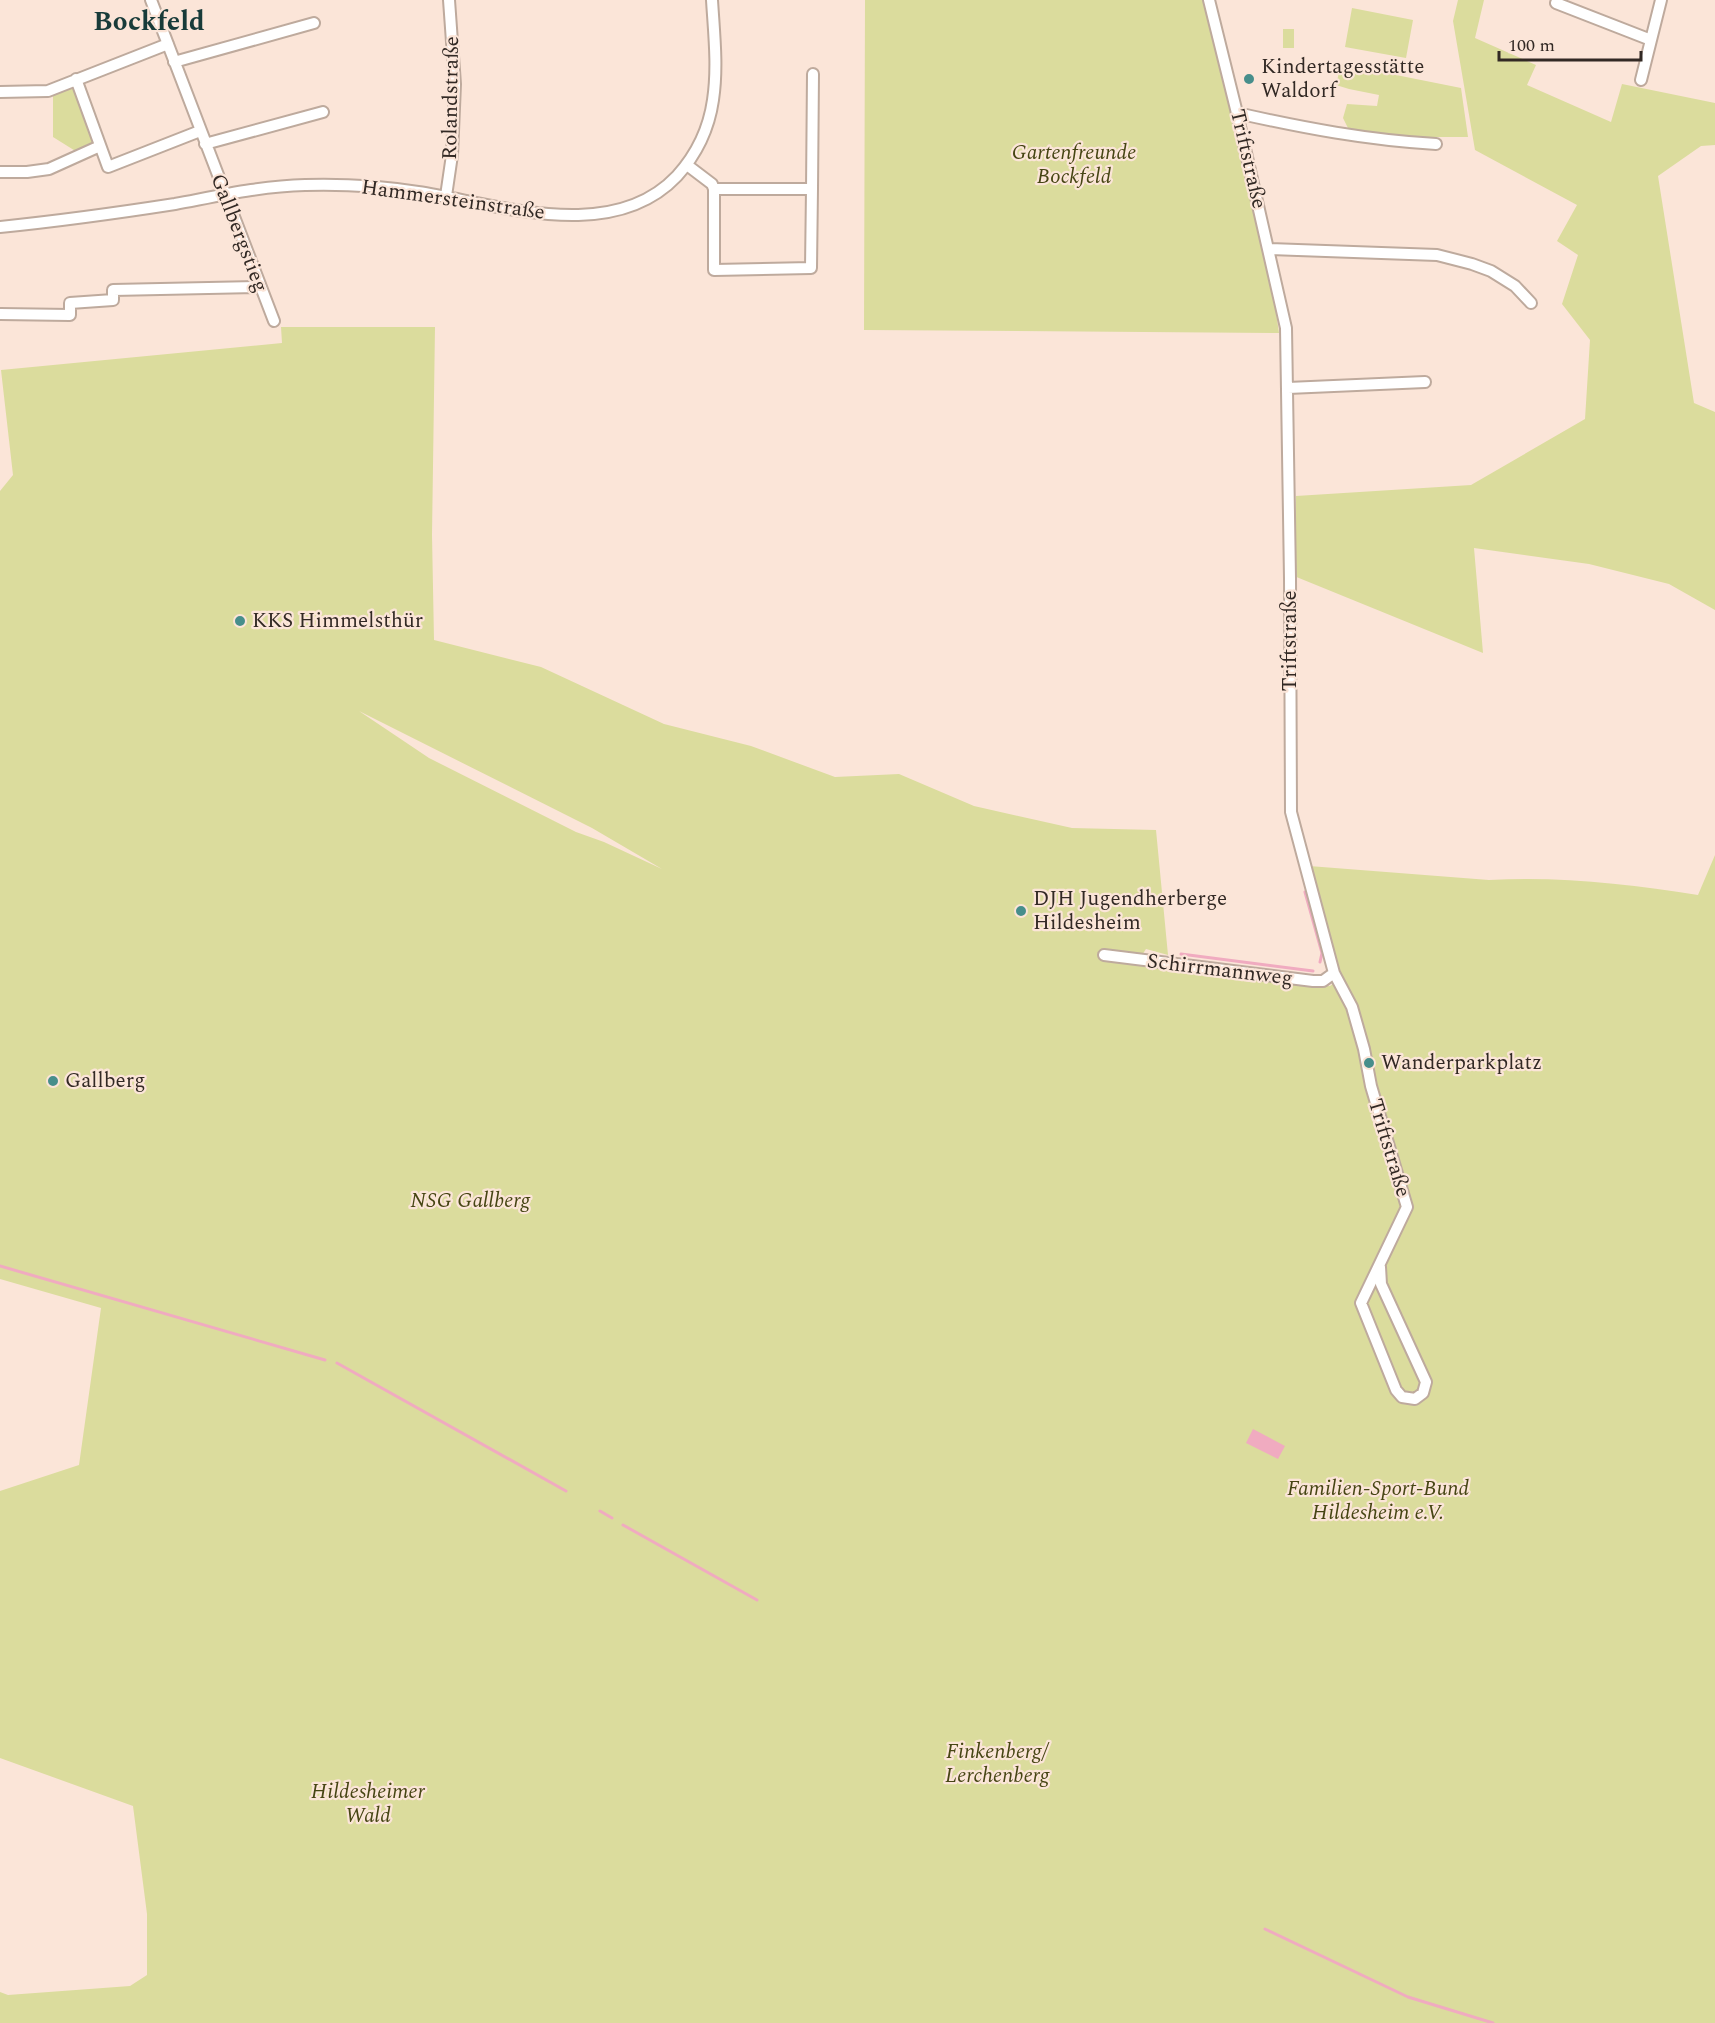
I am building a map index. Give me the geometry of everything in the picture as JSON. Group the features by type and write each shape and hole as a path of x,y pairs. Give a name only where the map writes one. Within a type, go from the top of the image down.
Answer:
{"street":[{"name":"Gallbergstieg","path":"151,0 274,321"},
{"name":"Rolandstraße","path":"446,196 452,155 455,84 450,0"},
{"name":"Hammersteinstraße","path":"0,227 81,218 224,194 303,185 390,188 563,215 599,214 634,205 653,196 672,182 695,154 702,138 713,99 715,58 712,0"},
{"name":"Triftstraße","path":"1209,0 1286,328 1291,812 1334,973 1352,1007 1364,1049 1371,1086 1407,1207 1361,1304 1396,1390 1402,1397 1415,1399 1423,1393 1426,1382 1382,1284 1380,1267"},
{"path":"1641,80 1661,0"},
{"path":"1556,3 1651,40"},
{"path":"174,62 315,23"},
{"path":"0,92 48,91 168,44"},
{"path":"687,165 712,184 714,189 714,270 811,268 813,74"},
{"path":"76,79 108,167 200,131"},
{"name":"Gallbergstieg","path":"205,144 323,112"},
{"path":"1237,112 1340,135 1386,142 1436,144"},
{"path":"0,172 49,169 100,147"},
{"path":"714,189 812,189"},
{"path":"1269,249 1437,255 1491,271 1515,286 1531,303"},
{"path":"0,314 70,315 70,303 113,300 113,290 260,287"},
{"path":"1288,388 1425,382"},
{"name":"Schirrmannweg","path":"1104,955 1313,981 1323,981 1334,973"}],"green space":[{"name":"Gartenfreunde Bockfeld","path":"865,0 1203,0 1267,250 1279,333 864,330"},
{"path":"1458,0 1484,0 1475,38 1536,65 1527,85 1611,122 1622,84 1715,103 1715,145 1701,146 1658,176 1694,403 1715,412 1715,610 1669,584 1589,564 1474,548 1483,653 1294,576 1296,496 1471,485 1585,419 1590,340 1562,304 1578,255 1557,241 1577,205 1475,150 1453,21"},
{"path":"1352,8 1413,20 1406,58 1345,47"},
{"path":"1283,29 1294,29 1294,48 1283,48"},
{"path":"1341,64 1461,88 1468,137 1413,137 1349,130 1343,118 1347,104 1377,106 1379,95 1336,85"},
{"path":"72,86 95,144 77,152 53,137 53,94"},
{"path":"281,327 435,327 432,535 434,640 541,667 664,724 751,746 835,777 899,774 974,806 1072,828 1156,830 1168,955 1146,949 1136,964 1330,986 1341,977 1309,866 1489,880 1542,879 1594,882 1698,895 1715,855 1715,2023 0,2023 0,1992 8,1995 130,1986 147,1975 147,1914 133,1806 0,1758 0,1491 79,1465 101,1308 0,1279 0,491 13,475 1,370 282,343","holes":["359,711 592,828 662,869 604,842 576,832 429,758"]}],"shaded area":[{"path":"1253,1429 1285,1446 1278,1459 1246,1443"}],"waterway":[{"path":"1305,892 1322,953 1320,962"},
{"path":"1181,954 1313,971"},
{"path":"0,1266 325,1360"},
{"path":"337,1363 566,1491"},
{"path":"600,1511 612,1518"},
{"path":"623,1525 757,1600"},
{"path":"1265,1929 1408,1997 1493,2023"}],"place":[{"name":"Kindertagesstätte Waldorf","path":"1249,79"},
{"name":"KKS Himmelsthür","path":"240,621"},
{"name":"DJH Jugendherberge Hildesheim","path":"1021,911"},
{"name":"Wanderparkplatz","path":"1369,1063"},
{"name":"Gallberg","path":"53,1081"}],"district":[{"name":"Bockfeld","path":"149,22"}],"park label":[{"name":"NSG Gallberg","path":"470,1201"},
{"name":"Familien-Sport-Bund Hildesheim e.V.","path":"1378,1501"},
{"name":"Finkenberg/ Lerchenberg","path":"997,1764"},
{"name":"Hildesheimer Wald","path":"368,1804"}]}
